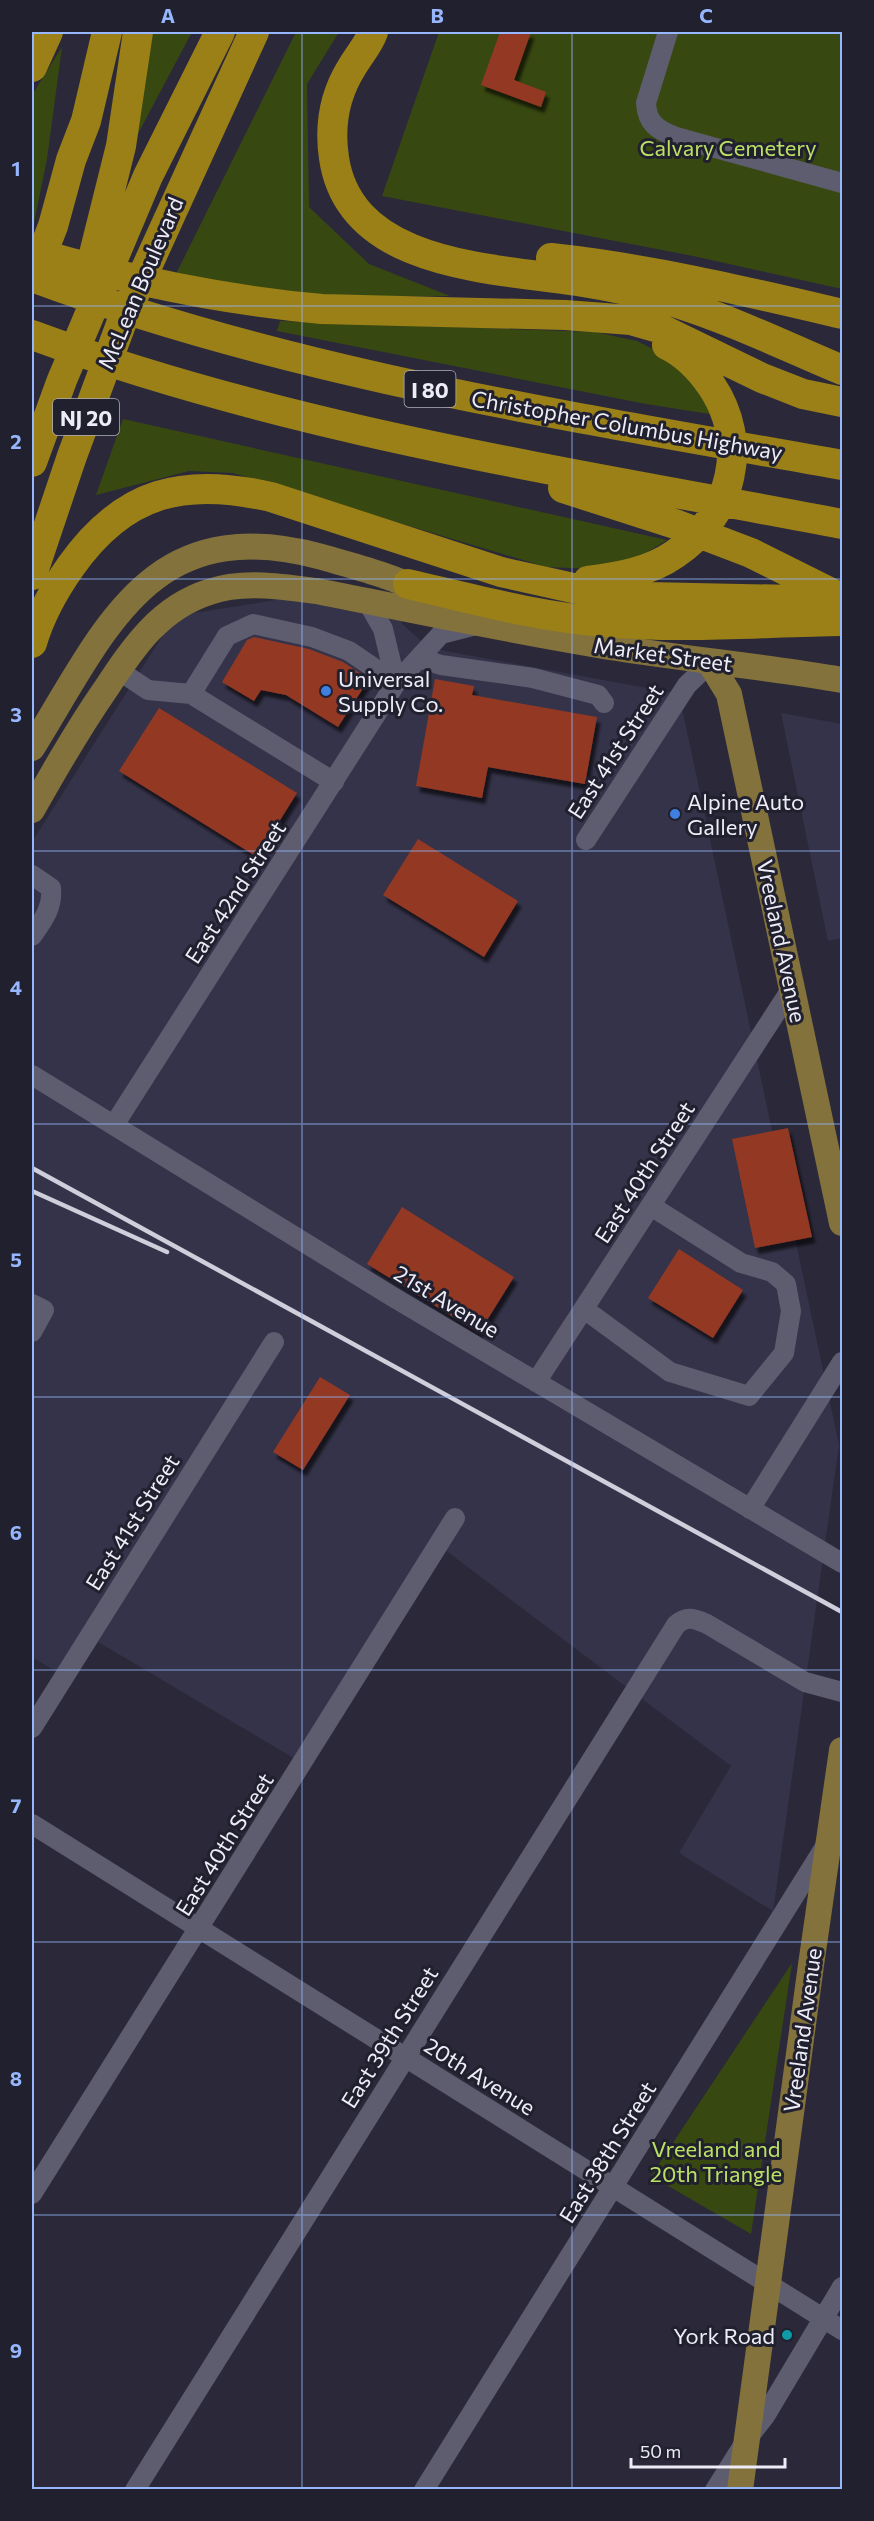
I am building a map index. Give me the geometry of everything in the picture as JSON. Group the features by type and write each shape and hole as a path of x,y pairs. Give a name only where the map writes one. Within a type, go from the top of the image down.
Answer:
{"highway":[{"path":"71,159 73,118 86,32"},
{"path":"32,279 53,226 71,159 86,121 107,32"},
{"path":"62,380 121,146 138,32"},
{"name":"McLean Boulevard","path":"32,462 62,380 148,176 220,32"},
{"name":"McLean Boulevard","path":"32,575 72,456 123,319 254,32"},
{"path":"32,67 47,33"},
{"path":"374,33 342,84 332,120 334,159 339,177 359,213 376,229 397,242 449,262 578,281 674,302 719,318 843,370"},
{"path":"397,242 611,265 676,275 843,314"},
{"path":"32,252 170,289 246,301 322,309 566,315 631,320 659,328 782,386 803,394 843,402"},
{"name":"Christopher Columbus Highway","path":"32,279 159,320 279,355 351,372 508,404 843,465"},
{"path":"537,580 584,582 647,570 676,554 699,533 714,515 727,489 732,462 732,439 719,399 701,371 672,347 609,320"},
{"name":"I 80","path":"32,335 141,372 254,405 432,446 843,524"},
{"path":"432,446 675,524 729,544 813,583 843,600"},
{"path":"32,643 38,624 58,584 82,550 103,527 127,510 160,494 196,488 236,489 271,497 501,572 591,592 646,597 843,600"},
{"path":"408,584 523,610 604,622 688,625 843,621"}],"main road":[{"path":"32,748 104,632 130,600 159,574 193,555 227,548 266,546 312,555 408,584 484,623"},
{"name":"Market Street","path":"32,810 72,737 142,637 157,621 190,599 211,591 252,585 272,585 614,648 710,663 768,667 843,680"},
{"name":"Vreeland Avenue","path":"710,663 729,694 843,1223"},
{"name":"Vreeland Avenue","path":"740,2490 843,1750"}],"street":[{"path":"668,32 646,103 646,116 652,125 676,137 843,183"},
{"path":"367,601 383,630 396,683"},
{"name":"East 42nd Street","path":"114,1125 396,683 441,634 484,623"},
{"path":"191,694 227,636 253,624 312,637 349,651 396,683"},
{"path":"419,658 441,665 533,678 598,695 604,703"},
{"name":"East 41st Street","path":"586,840 687,685 710,663"},
{"path":"118,670 148,690 191,694 334,782"},
{"path":"32,875 51,888 52,898 50,910 32,936"},
{"name":"East 40th Street","path":"536,1382 792,988"},
{"name":"21st Avenue","path":"32,1075 536,1382 843,1563"},
{"path":"584,1309 670,1372 749,1396 784,1353 791,1311 786,1284 772,1272 741,1263 651,1206"},
{"path":"32,1304 44,1310 32,1332"},
{"name":"East 41st Street","path":"32,1728 274,1342"},
{"path":"750,1509 843,1362"},
{"name":"East 40th Street","path":"32,2194 455,1518"},
{"name":"East 39th Street","path":"135,2490 668,1636 682,1619 690,1618 707,1624 805,1682 843,1692"},
{"name":"20th Avenue","path":"32,1824 843,2331"},
{"name":"East 38th Street","path":"424,2490 829,1839"},
{"path":"715,2490 747,2439 765,2416 843,2286"}],"shaded area":[{"path":"314,594 401,611 402,624 429,648 679,694 839,1445 773,1911 679,1853 731,1766 436,1543 300,1762 85,1634 60,1674 32,1657 32,842 175,616"},
{"path":"781,713 842,724 842,938 828,941"}],"green space":[{"path":"147,32 192,32 131,147"},
{"path":"296,32 339,32 307,84 309,207 369,264 450,296 292,297 174,278"},
{"name":"Calvary Cemetery","path":"439,32 842,32 842,289 693,256 382,196"},
{"path":"62,47 47,159 32,233 32,95"},
{"path":"280,321 595,332 637,341 672,359 716,415 646,404 277,331"},
{"path":"123,419 667,540 618,570 546,567 233,473 189,471 96,495"},
{"name":"Vreeland and 20th Triangle","path":"792,1963 751,2234 651,2176"}],"building":[{"path":"500,32 531,32 514,80 546,92 541,107 481,85"},
{"path":"254,637 309,649 343,662 369,679 338,727 286,695 261,690 254,701 222,682 247,640"},
{"path":"435,679 474,686 472,695 597,717 585,784 488,767 482,798 416,786"},
{"path":"159,708 297,793 257,857 119,771"},
{"path":"418,839 518,901 484,957 383,895"},
{"path":"788,1128 812,1237 755,1248 732,1139"},
{"path":"402,1207 514,1277 479,1333 367,1264"},
{"path":"679,1249 743,1290 713,1338 648,1298"},
{"path":"320,1377 350,1395 303,1470 273,1452"}],"railway":[{"path":"32,1168 842,1612"},
{"path":"32,1191 167,1252"}],"place":[{"name":"Universal Supply Co.","path":"326,691"},
{"name":"Alpine Auto Gallery","path":"675,814"},
{"name":"York Road","path":"787,2335"}]}
